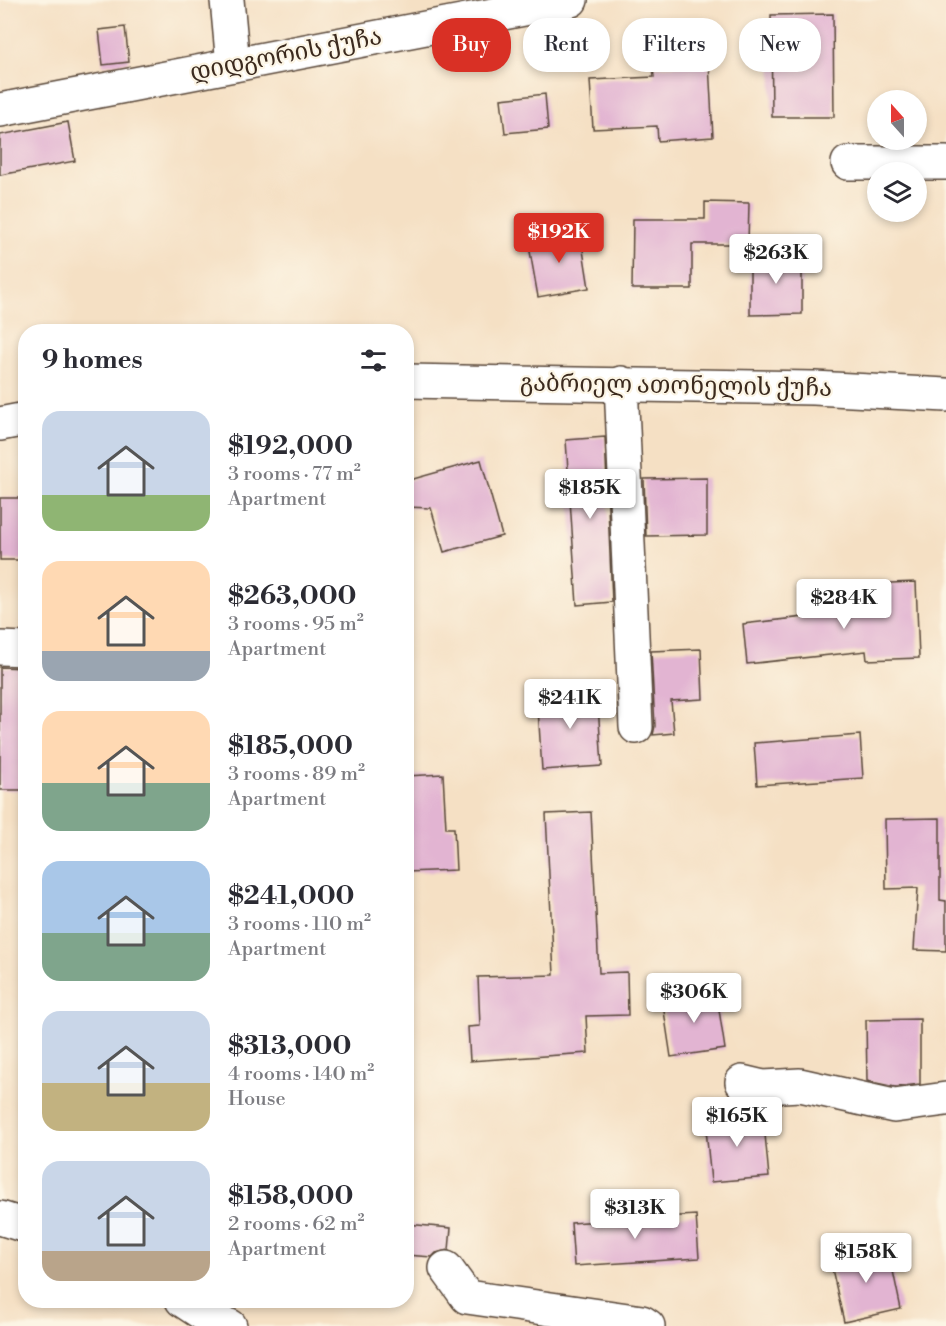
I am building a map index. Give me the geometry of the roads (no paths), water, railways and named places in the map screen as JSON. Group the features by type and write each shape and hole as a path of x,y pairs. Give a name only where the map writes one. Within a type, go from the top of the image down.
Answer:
{"street":[{"path":"227,0 233,65"},
{"name":"დიდგორის ქუჩა","path":"0,110 571,0"},
{"path":"848,163 946,163"},
{"name":"გაბრიელ ათონელის ქუჩა","path":"414,381 814,388 946,395"},
{"path":"621,383 636,727"},
{"path":"0,424 18,421"},
{"path":"0,648 18,649"},
{"path":"742,1082 763,1087 800,1085 894,1106 946,1099"},
{"path":"0,1218 18,1224"},
{"path":"0,1238 18,1239"},
{"path":"446,1268 467,1297 642,1322 648,1326"},
{"path":"194,1308 214,1321 230,1326"}]}
